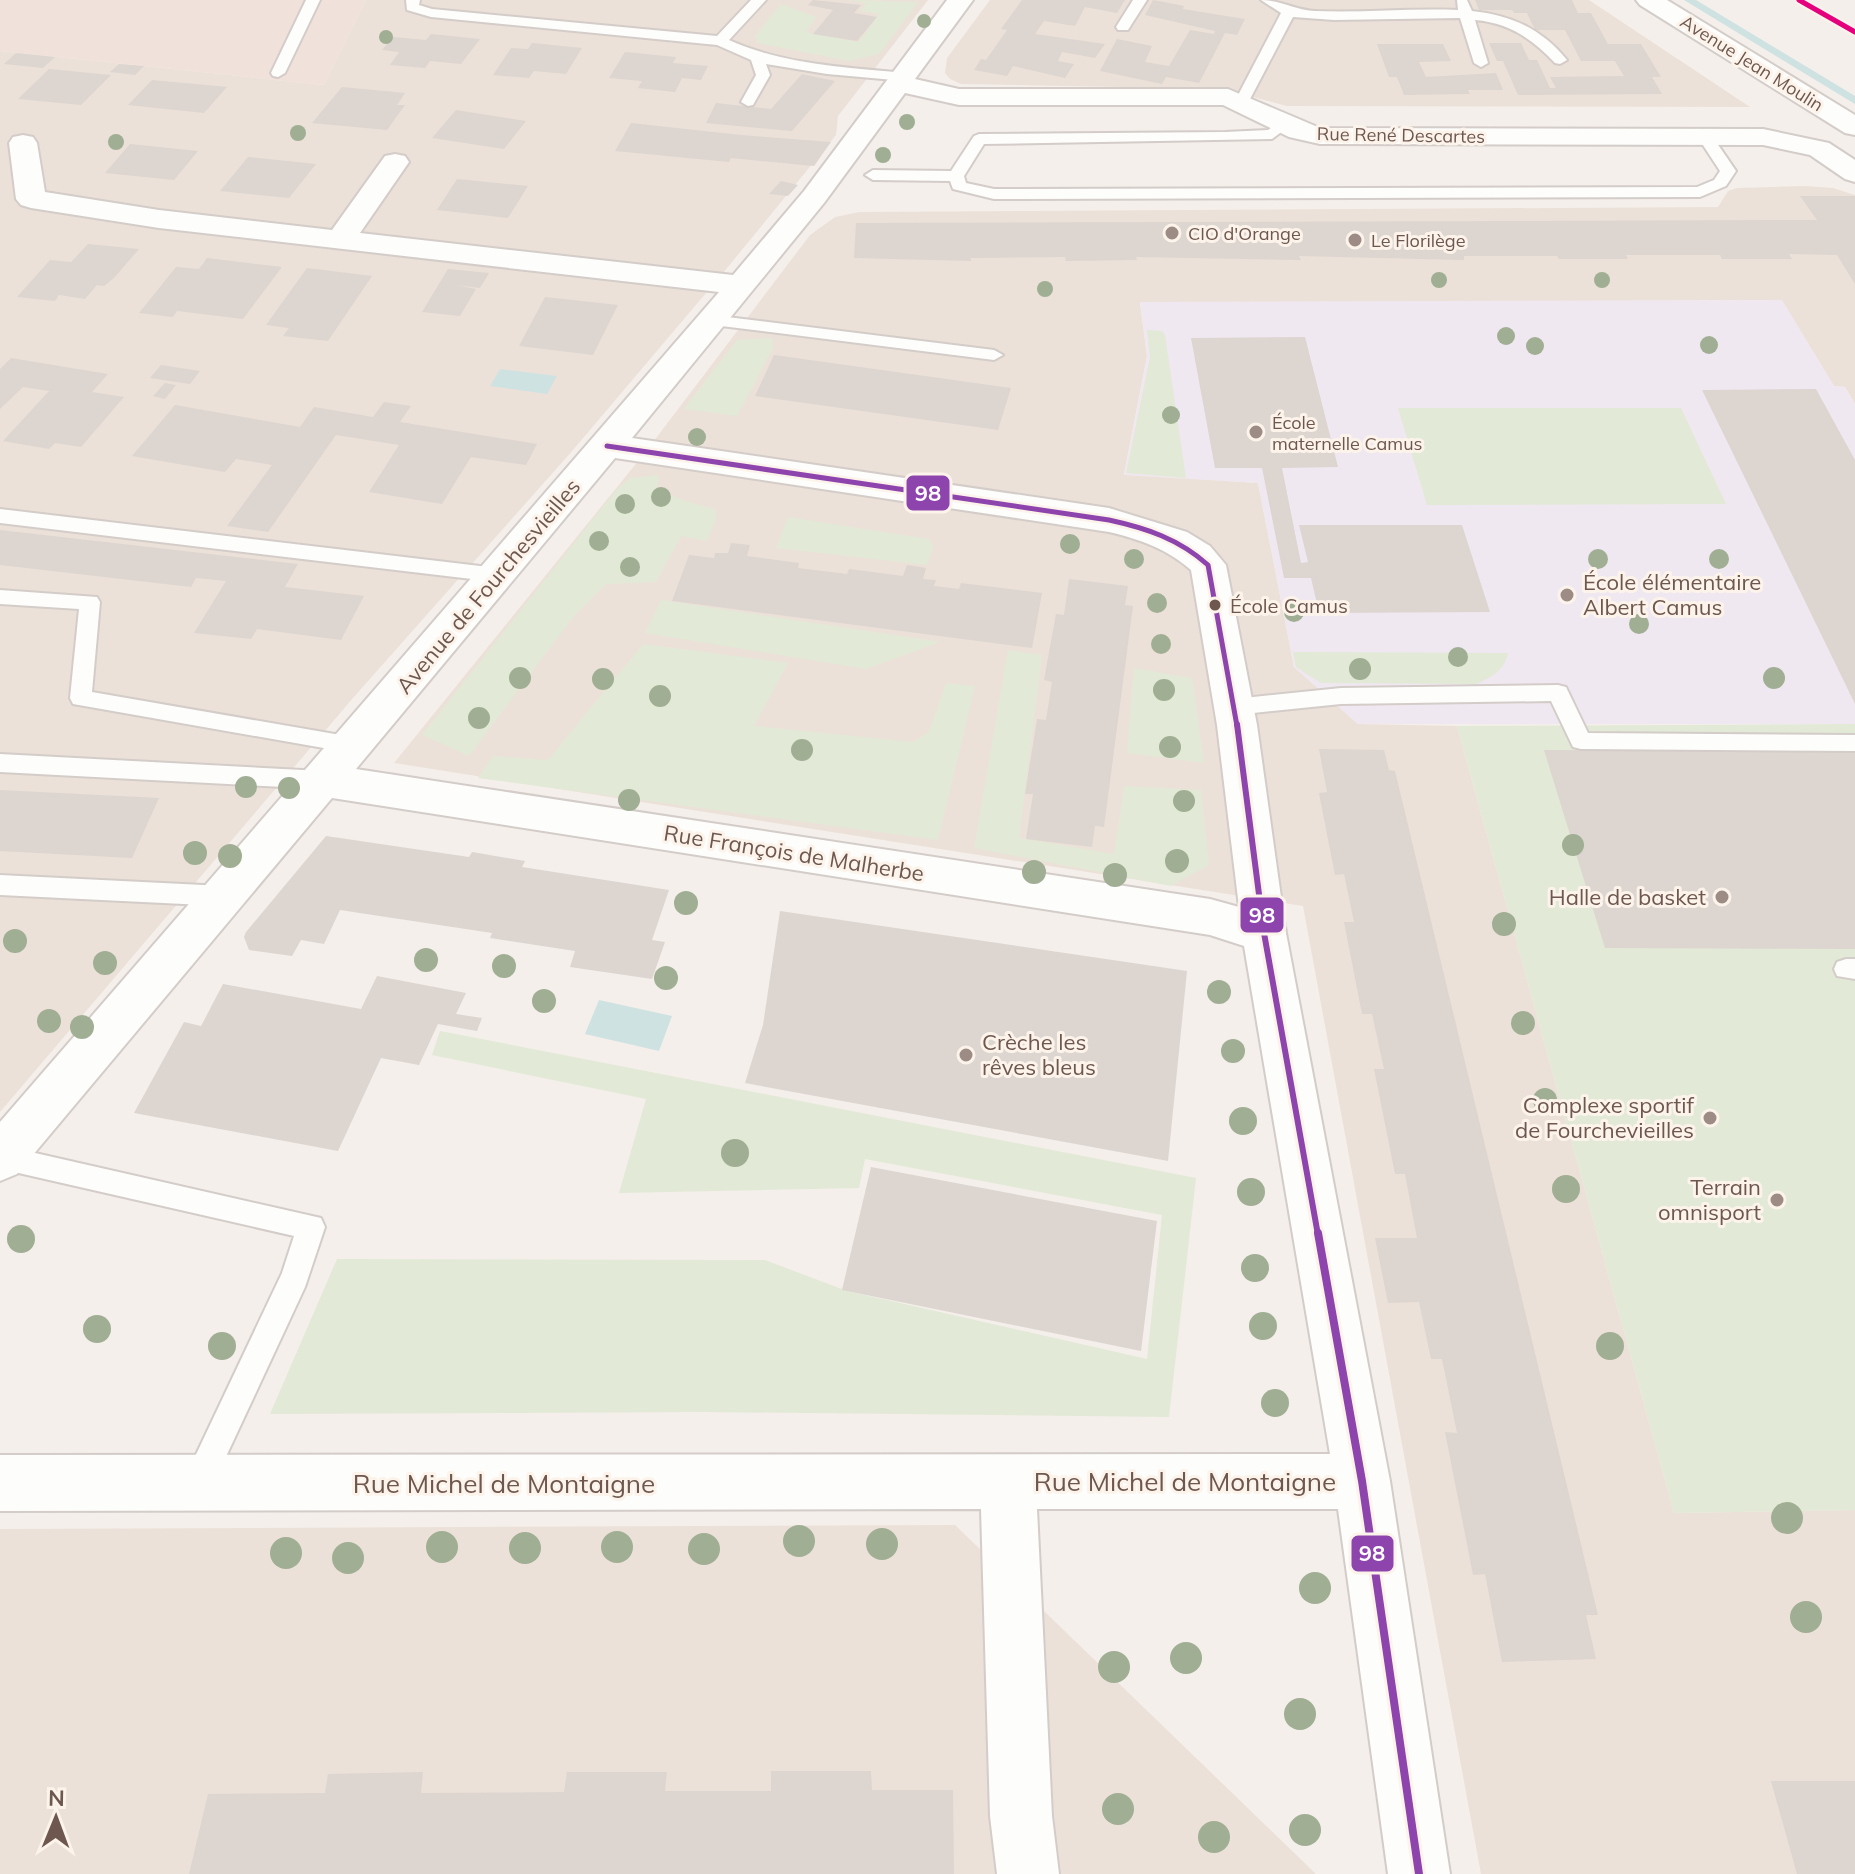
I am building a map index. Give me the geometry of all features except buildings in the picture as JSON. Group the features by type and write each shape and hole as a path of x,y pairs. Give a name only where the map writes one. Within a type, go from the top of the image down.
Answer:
{"street":[{"name":"Avenue de Fourchesvieilles","path":"0,1157 741,285 814,197 960,0"},
{"name":"Avenue Jean Moulin","path":"1649,0 1855,127"},
{"name":"Rue René Descartes","path":"902,80 959,97 1228,97 1242,101 1284,124 1320,136 1763,137 1819,149 1855,173"},
{"path":"23,143 31,199 159,219 741,285"},
{"path":"341,238 395,162"},
{"path":"607,446 1148,528 1190,548 1208,565 1234,707 1264,933 1362,1481 1419,1874"},
{"name":"Rue François de Malherbe","path":"322,780 1210,917 1264,933"},
{"name":"Rue Michel de Montaigne","path":"1008,1481 1021,1816 1028,1874"},
{"name":"Rue Michel de Montaigne","path":"0,1483 1362,1481"}],"lane":[{"path":"278,73 313,0"},
{"path":"413,0 412,7 431,13 720,41 757,58 902,80"},
{"path":"720,41 759,0"},
{"path":"1123,27 1140,0"},
{"path":"1268,0 1289,12 1333,16 1466,15 1507,21 1540,38 1560,60"},
{"path":"1461,0 1481,63"},
{"path":"1242,101 1289,12"},
{"path":"748,102 763,75 757,58"},
{"path":"1284,124 1272,134 1225,137 979,139 956,176 959,186 994,194 1700,192 1720,183 1728,171 1705,136"},
{"path":"873,175 956,176"},
{"path":"711,320 994,355"},
{"path":"0,516 497,575"},
{"path":"0,597 90,602 81,698 352,745"},
{"path":"1234,707 1341,696 1558,693 1581,741 1855,743"},
{"path":"0,763 322,780"},
{"path":"0,885 224,896"},
{"path":"0,1157 311,1227 295,1277 198,1483"}],"shaded area":[{"path":"0,0 366,0 324,85 0,51"},
{"path":"366,0 928,0 838,116 836,135 723,273 573,450 353,698 0,1112 0,51 324,85"},
{"path":"990,0 1589,0 1750,107 1287,106 1223,89 961,84 945,73 947,58"},
{"path":"1737,188 1833,188 1855,195 1855,404 1845,387 1834,386 1781,300 1140,303 1147,356 1124,474 1258,483 1294,667 1358,724 1457,726 1674,1513 1855,1510 1855,1874 1481,1874 1303,906 394,763 647,450 810,235 835,217 859,212 1718,207 1728,191"},
{"name":"École élémentaire Albert Camus","path":"1782,300 1834,386 1845,387 1855,404 1855,724 1358,724 1294,667 1258,483 1124,475 1147,356 1140,302"},
{"path":"500,369 557,376 547,394 490,386"},
{"path":"599,1000 672,1016 659,1051 585,1034"},
{"path":"955,1525 1316,1874 0,1874 0,1529"}],"green space":[{"path":"846,0 918,2 879,54 849,61 758,43 755,36 781,4 816,17 806,32 859,42 879,14 860,11 866,3"},
{"path":"1147,330 1162,331 1165,335 1186,478 1126,473 1150,357"},
{"path":"772,338 773,348 737,416 684,409 737,340"},
{"path":"1398,408 1681,408 1726,504 1427,505"},
{"path":"659,475 657,489 715,509 716,518 707,541 681,536 656,582 606,584 573,617 469,756 422,735 616,490 630,478"},
{"path":"788,517 929,539 933,546 927,565 776,548"},
{"path":"661,600 941,642 866,669 645,633"},
{"path":"643,644 788,663 754,726 913,742 929,732 946,683 975,686 938,840 478,778 493,756 548,760"},
{"path":"1008,650 1042,655 1019,838 1114,854 1124,786 1201,790 1209,865 1171,886 974,848"},
{"path":"1293,652 1508,653 1496,673 1476,684 1321,683 1296,667"},
{"path":"1134,668 1192,678 1204,763 1127,753"},
{"name":"Complexe sportif de Fourchevieilles","path":"1855,724 1855,1510 1674,1513 1457,726"},
{"path":"440,1031 1196,1178 1169,1417 705,1412 270,1414 337,1259 765,1260 847,1291 1147,1359 1162,1215 865,1159 859,1188 619,1193 646,1099 432,1055"}],"waterway":[{"path":"1689,0 1855,101"}],"transit line":[{"path":"1799,0 1855,32"},
{"name":"98","path":"607,446 1109,520 1162,535 1186,547 1208,565 1237,725 1264,933 1362,1481 1419,1874"}],"place":[{"name":"CIO d'Orange","path":"1172,233"},
{"name":"Le Florilège","path":"1355,240"},
{"name":"École maternelle Camus","path":"1256,432"},
{"name":"École élémentaire Albert Camus","path":"1567,595"},
{"name":"École Camus","path":"1215,605"},
{"name":"Halle de basket","path":"1722,897"},
{"name":"Crèche les rêves bleus","path":"966,1055"},
{"name":"Complexe sportif de Fourchevieilles","path":"1710,1118"},
{"name":"Terrain omnisport","path":"1777,1200"}]}
